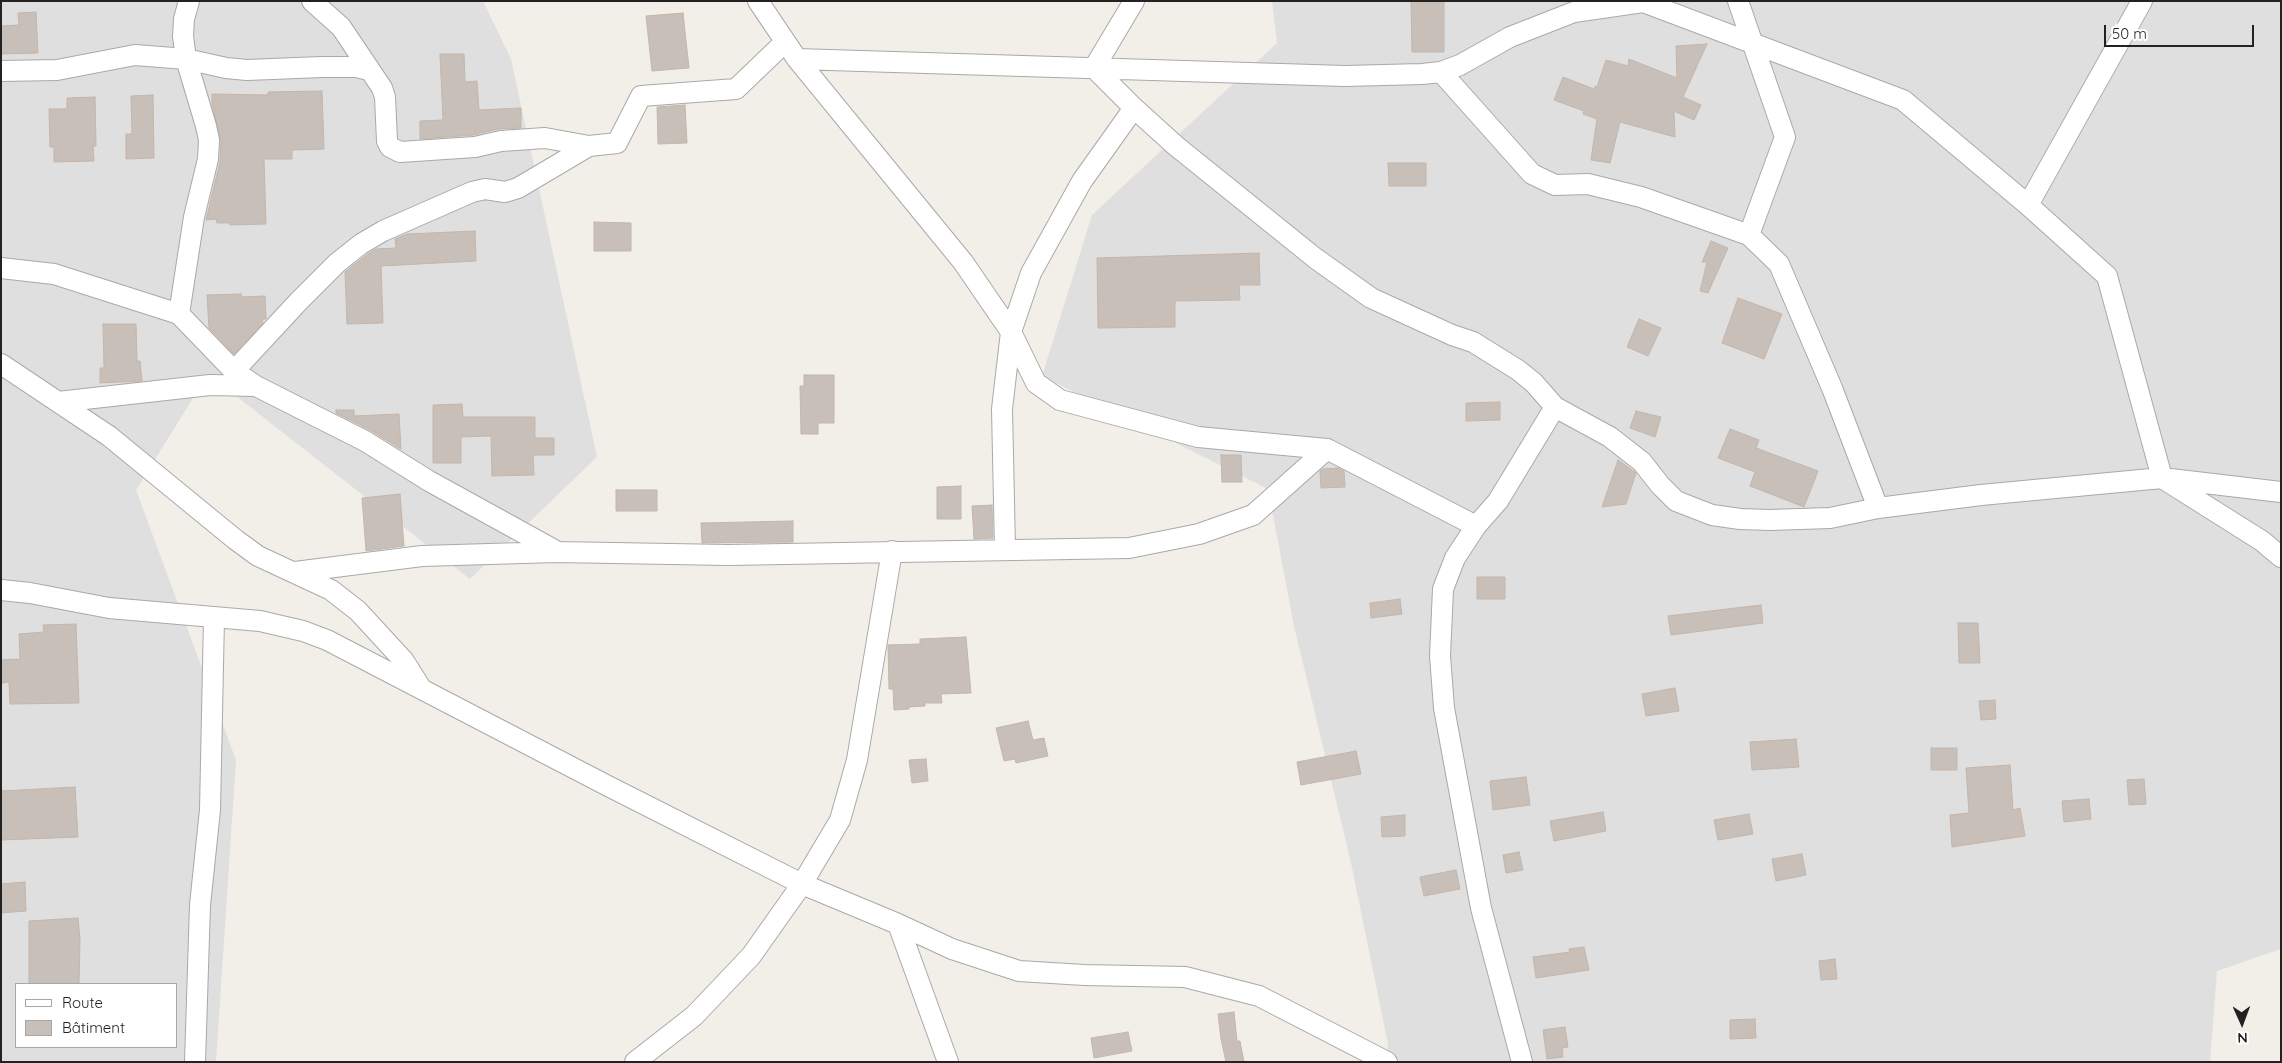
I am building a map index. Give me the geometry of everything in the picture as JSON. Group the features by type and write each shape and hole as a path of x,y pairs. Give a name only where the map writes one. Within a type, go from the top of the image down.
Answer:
{"street":[{"path":"179,314 194,217 208,159 209,140 186,59 183,36 184,19 189,1"},
{"path":"312,1 341,27 382,88 385,97 388,141 390,147 400,152 475,147 501,141 545,138 589,146 617,143 641,96 736,89 785,42"},
{"path":"758,1 798,59 963,262 1011,332 1036,383 1060,400 1198,437 1327,449 1476,526"},
{"path":"1094,68 1134,1"},
{"path":"1738,1 1785,137 1749,235"},
{"path":"2028,205 2142,1"},
{"path":"798,59 1344,76 1441,72 1460,65 1510,37 1584,5 1643,2 1904,100 2028,205 2107,276 2162,478 2262,541 2281,557"},
{"path":"1,72 57,70 134,54 186,59 226,68 247,70 356,67 369,70"},
{"path":"1094,68 1134,108 1220,182 1323,264 1371,298 1452,335 1473,342 1518,370 1534,383 1555,407 1610,437 1642,462 1660,485 1676,501 1712,515 1740,519 1830,518 1878,508 1981,495 2162,478 2281,492"},
{"path":"1441,72 1532,174 1555,185 1588,184 1641,196 1749,235 1779,264 1832,388 1878,508"},
{"path":"1004,549 1002,409 1011,332 1036,265 1082,181 1134,108"},
{"path":"234,371 337,263 372,236 472,192 485,189 505,192 518,188 589,146"},
{"path":"1,268 54,274 179,314 234,371 256,386 364,441 429,481 556,552"},
{"path":"1,364 109,436 258,556 330,590 358,611 404,661 423,690"},
{"path":"58,402 210,385 256,386"},
{"path":"1522,1062 1482,908 1466,833 1443,700 1440,656 1442,590 1455,558 1476,526 1498,501 1555,407"},
{"path":"295,572 422,556 556,552 728,555 1129,548 1199,534 1253,515 1327,449"},
{"path":"635,1062 694,1016 751,956 802,884 840,820 857,760 892,551"},
{"path":"1,590 30,593 109,608 260,622 303,631 327,640 802,884 952,949 1019,971 1084,975 1185,977 1259,996 1387,1062"},
{"path":"195,1062 200,905 210,810 214,618"},
{"path":"898,924 948,1062"}],"shaded area":[{"path":"1,1 483,1 511,59 597,457 470,579 208,374 136,490 236,760 216,1062 1,1062"},
{"path":"1272,1 2281,1 2281,949 2217,971 2210,1062 1387,1062 1388,1044 1351,863 1294,626 1268,489 1042,376 1092,215 1277,43"}],"building":[{"path":"1411,1 1444,1 1444,52 1412,52"},
{"path":"36,12 38,53 1,54 1,26 19,25 18,13"},
{"path":"683,13 689,68 652,71 646,16"},
{"path":"1707,44 1683,97 1701,105 1694,120 1674,111 1675,137 1620,122 1610,163 1591,160 1597,119 1583,114 1584,111 1554,100 1563,77 1594,89 1595,86 1597,87 1606,60 1628,66 1629,59 1677,78 1676,46"},
{"path":"440,54 464,54 465,82 477,81 479,110 521,108 521,128 498,129 473,135 420,139 420,121 443,120"},
{"path":"322,91 324,149 292,150 292,159 264,159 266,224 230,225 230,223 217,223 216,219 206,220 220,162 221,141 212,104 212,94 268,95 268,92"},
{"path":"153,95 154,158 126,159 126,134 132,134 131,96"},
{"path":"95,97 96,146 93,146 94,161 54,162 54,147 50,147 49,109 67,109 67,98"},
{"path":"685,105 687,143 658,144 657,107"},
{"path":"1388,163 1426,163 1426,186 1389,186"},
{"path":"594,222 631,223 631,251 594,251"},
{"path":"475,231 476,261 381,266 383,323 347,324 345,272 368,254 376,249 396,248 395,239 407,234"},
{"path":"1711,241 1728,248 1708,293 1700,291 1707,262 1702,262"},
{"path":"1259,253 1260,285 1239,285 1240,300 1175,301 1175,327 1098,328 1097,258"},
{"path":"241,294 241,297 265,296 266,319 262,319 263,323 234,354 209,328 207,295"},
{"path":"1738,298 1782,314 1764,359 1722,343"},
{"path":"1639,319 1661,328 1648,356 1627,347"},
{"path":"103,324 136,324 137,361 140,361 142,381 100,383 100,368 104,368"},
{"path":"804,375 834,375 834,423 818,423 818,434 801,434 800,386 804,386"},
{"path":"1500,402 1500,420 1466,421 1466,403"},
{"path":"462,404 463,417 535,417 535,438 554,438 554,455 533,455 534,475 492,476 491,436 461,437 461,463 433,463 433,405"},
{"path":"336,410 354,410 354,416 399,414 401,449 370,430 336,413"},
{"path":"1636,411 1661,417 1655,437 1630,428"},
{"path":"1730,429 1759,440 1756,448 1818,471 1804,507 1750,486 1755,472 1718,458"},
{"path":"1221,455 1241,455 1242,482 1222,482"},
{"path":"1618,460 1636,473 1626,504 1602,507"},
{"path":"1338,468 1344,471 1345,487 1321,488 1320,471"},
{"path":"961,486 961,519 937,519 937,487"},
{"path":"616,490 657,490 657,511 616,511"},
{"path":"400,494 404,546 366,551 362,498"},
{"path":"992,505 993,538 974,539 972,506"},
{"path":"793,521 793,542 702,543 701,523"},
{"path":"1477,577 1505,577 1505,599 1477,599"},
{"path":"1400,599 1402,614 1371,618 1370,603"},
{"path":"1761,605 1763,623 1671,635 1668,616"},
{"path":"1958,623 1978,623 1980,663 1959,663"},
{"path":"76,624 79,703 10,704 9,682 1,683 1,660 20,659 19,634 44,632 43,625"},
{"path":"966,637 971,693 941,694 942,703 925,703 925,706 894,710 893,689 889,689 888,645 920,644 920,639"},
{"path":"1675,688 1679,711 1646,716 1642,694"},
{"path":"1995,700 1996,719 1981,720 1979,701"},
{"path":"1028,721 1033,740 1044,738 1048,756 1016,763 1015,759 1004,761 996,728"},
{"path":"1796,739 1799,767 1752,770 1750,742"},
{"path":"1931,748 1957,748 1957,770 1931,770"},
{"path":"1356,751 1361,774 1301,785 1297,762"},
{"path":"926,759 928,781 912,783 909,760"},
{"path":"2010,765 2013,810 2020,808 2025,836 1952,847 1950,815 1969,813 1966,768"},
{"path":"1526,777 1530,805 1493,810 1490,781"},
{"path":"2144,779 2146,804 2129,805 2127,780"},
{"path":"75,787 78,837 1,840 1,791"},
{"path":"2089,799 2091,819 2064,822 2062,801"},
{"path":"1603,812 1606,831 1554,841 1550,821"},
{"path":"1749,814 1753,834 1718,840 1714,820"},
{"path":"1405,815 1405,836 1382,837 1381,817"},
{"path":"1519,852 1523,870 1506,873 1503,855"},
{"path":"1802,854 1806,875 1776,881 1772,859"},
{"path":"1456,870 1460,889 1424,896 1420,877"},
{"path":"25,882 26,911 1,913 1,884"},
{"path":"78,918 80,939 79,983 29,983 29,921"},
{"path":"1584,947 1589,970 1536,978 1533,957 1570,952 1569,949"},
{"path":"1835,959 1837,979 1821,980 1819,961"},
{"path":"1234,1012 1237,1041 1240,1041 1244,1062 1226,1062 1221,1039 1218,1014"},
{"path":"1755,1019 1756,1038 1730,1039 1730,1020"},
{"path":"1565,1027 1568,1047 1562,1048 1563,1057 1547,1059 1543,1030"},
{"path":"1128,1032 1132,1051 1094,1058 1091,1038"}]}
